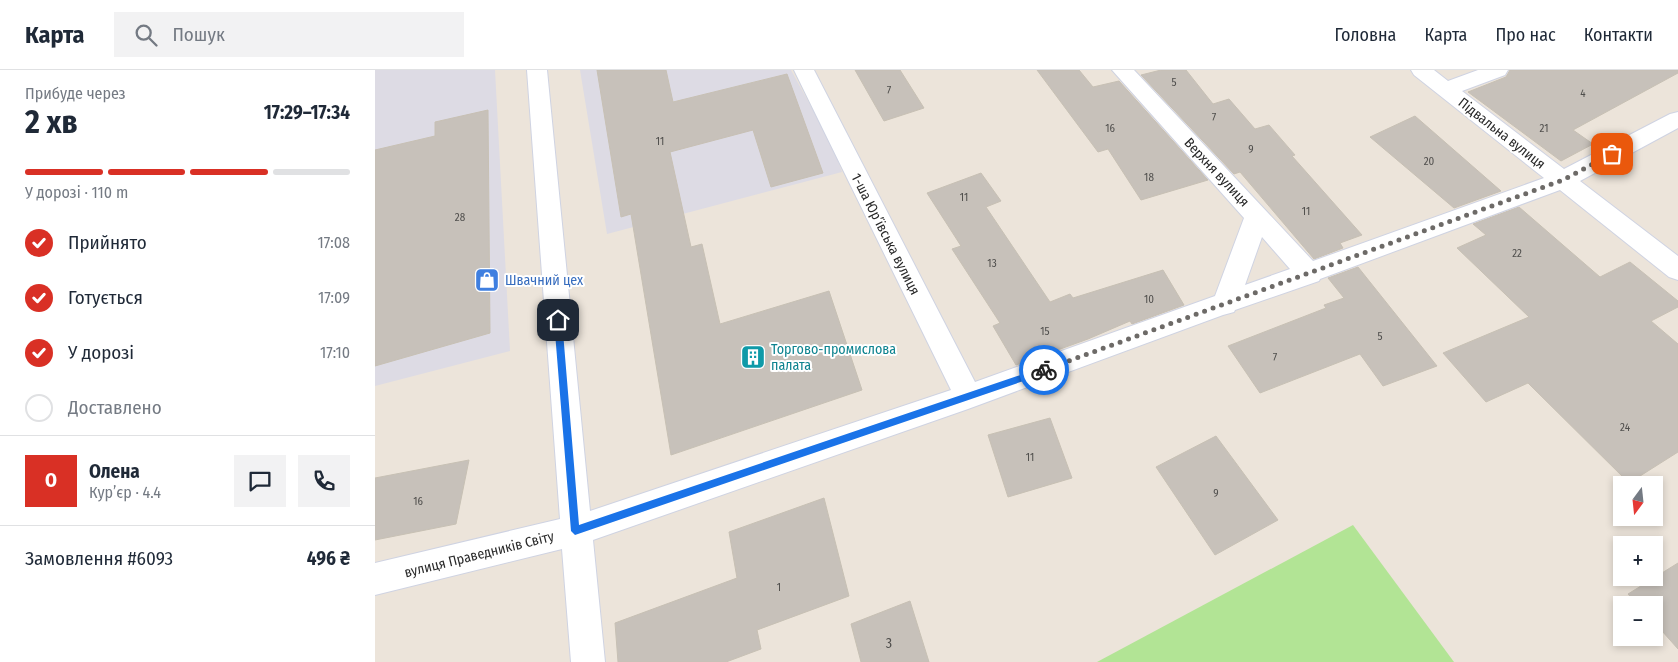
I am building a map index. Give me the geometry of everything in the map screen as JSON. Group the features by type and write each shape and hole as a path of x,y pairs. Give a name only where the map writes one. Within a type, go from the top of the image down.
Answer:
{"street":[{"path":"537,70 575,531 588,662"},
{"name":"1-ша Юрʼївська вулиця","path":"804,70 968,398"},
{"name":"Верхня вулиця","path":"1123,70 1310,274"},
{"name":"Підвальна вулиця","path":"1421,70 1678,270"},
{"path":"1446,89 1499,70"},
{"name":"вулиця Праведників Світу","path":"375,579 575,531 968,398 1563,180 1678,119"},
{"path":"1225,305 1257,216"}],"shaded area":[{"path":"375,70 495,70 510,351 375,386"},
{"path":"580,70 791,70 832,145 842,172 607,234"}],"green space":[{"path":"1353,525 1454,662 1097,662"}],"building":[{"path":"597,70 666,70 673,102 787,74 823,173 771,187 753,130 670,152 691,247 702,244 720,324 829,291 862,390 671,455 631,214 621,217"},
{"path":"855,70 900,70 924,108 884,121"},
{"path":"1037,70 1079,70 1093,87 1119,81 1208,180 1141,200 1108,149 1098,152"},
{"path":"1161,70 1186,70 1213,104 1229,99 1255,129 1269,125 1295,155 1292,156 1362,235 1340,243 1343,248 1314,259 1240,172 1234,174 1141,75"},
{"path":"1510,70 1678,70 1678,73 1573,130 1593,144 1561,161 1468,92 1506,77"},
{"path":"488,110 490,333 375,366 375,150 435,136 435,122"},
{"path":"1415,116 1501,191 1454,208 1370,137"},
{"path":"981,173 1001,201 986,207 1050,302 1070,294 1073,298 1163,270 1184,305 1132,324 1130,321 1088,339 1016,365 993,326 1000,323 952,249 961,246 927,193"},
{"path":"1519,207 1600,277 1630,262 1678,301 1678,307 1651,321 1678,344 1678,452 1640,476 1622,476 1528,383 1486,402 1443,353 1529,317 1457,248 1486,235 1473,224"},
{"path":"1358,267 1437,366 1383,386 1360,354 1260,393 1228,346 1326,308 1324,305 1344,298 1328,278"},
{"path":"1050,418 1072,478 1008,497 988,435"},
{"path":"1216,436 1278,520 1215,555 1156,467"},
{"path":"469,460 456,524 375,540 375,478"},
{"path":"824,498 849,596 757,630 761,649 726,662 618,662 615,623 737,578 729,532"},
{"path":"1678,563 1678,649 1663,632 1663,596 1630,596 1628,594 1641,586 1663,586 1663,572"},
{"path":"910,601 929,662 861,662 851,624"}],"way so far":[{"path":"1044,370 1563,180 1612,154"}],"place":[{"name":"Швачний цех","path":"487,280"},
{"name":"Торгово-промислова палата","path":"753,357"}],"route":[{"path":"558,320 575,531 968,398 1044,370"}]}
